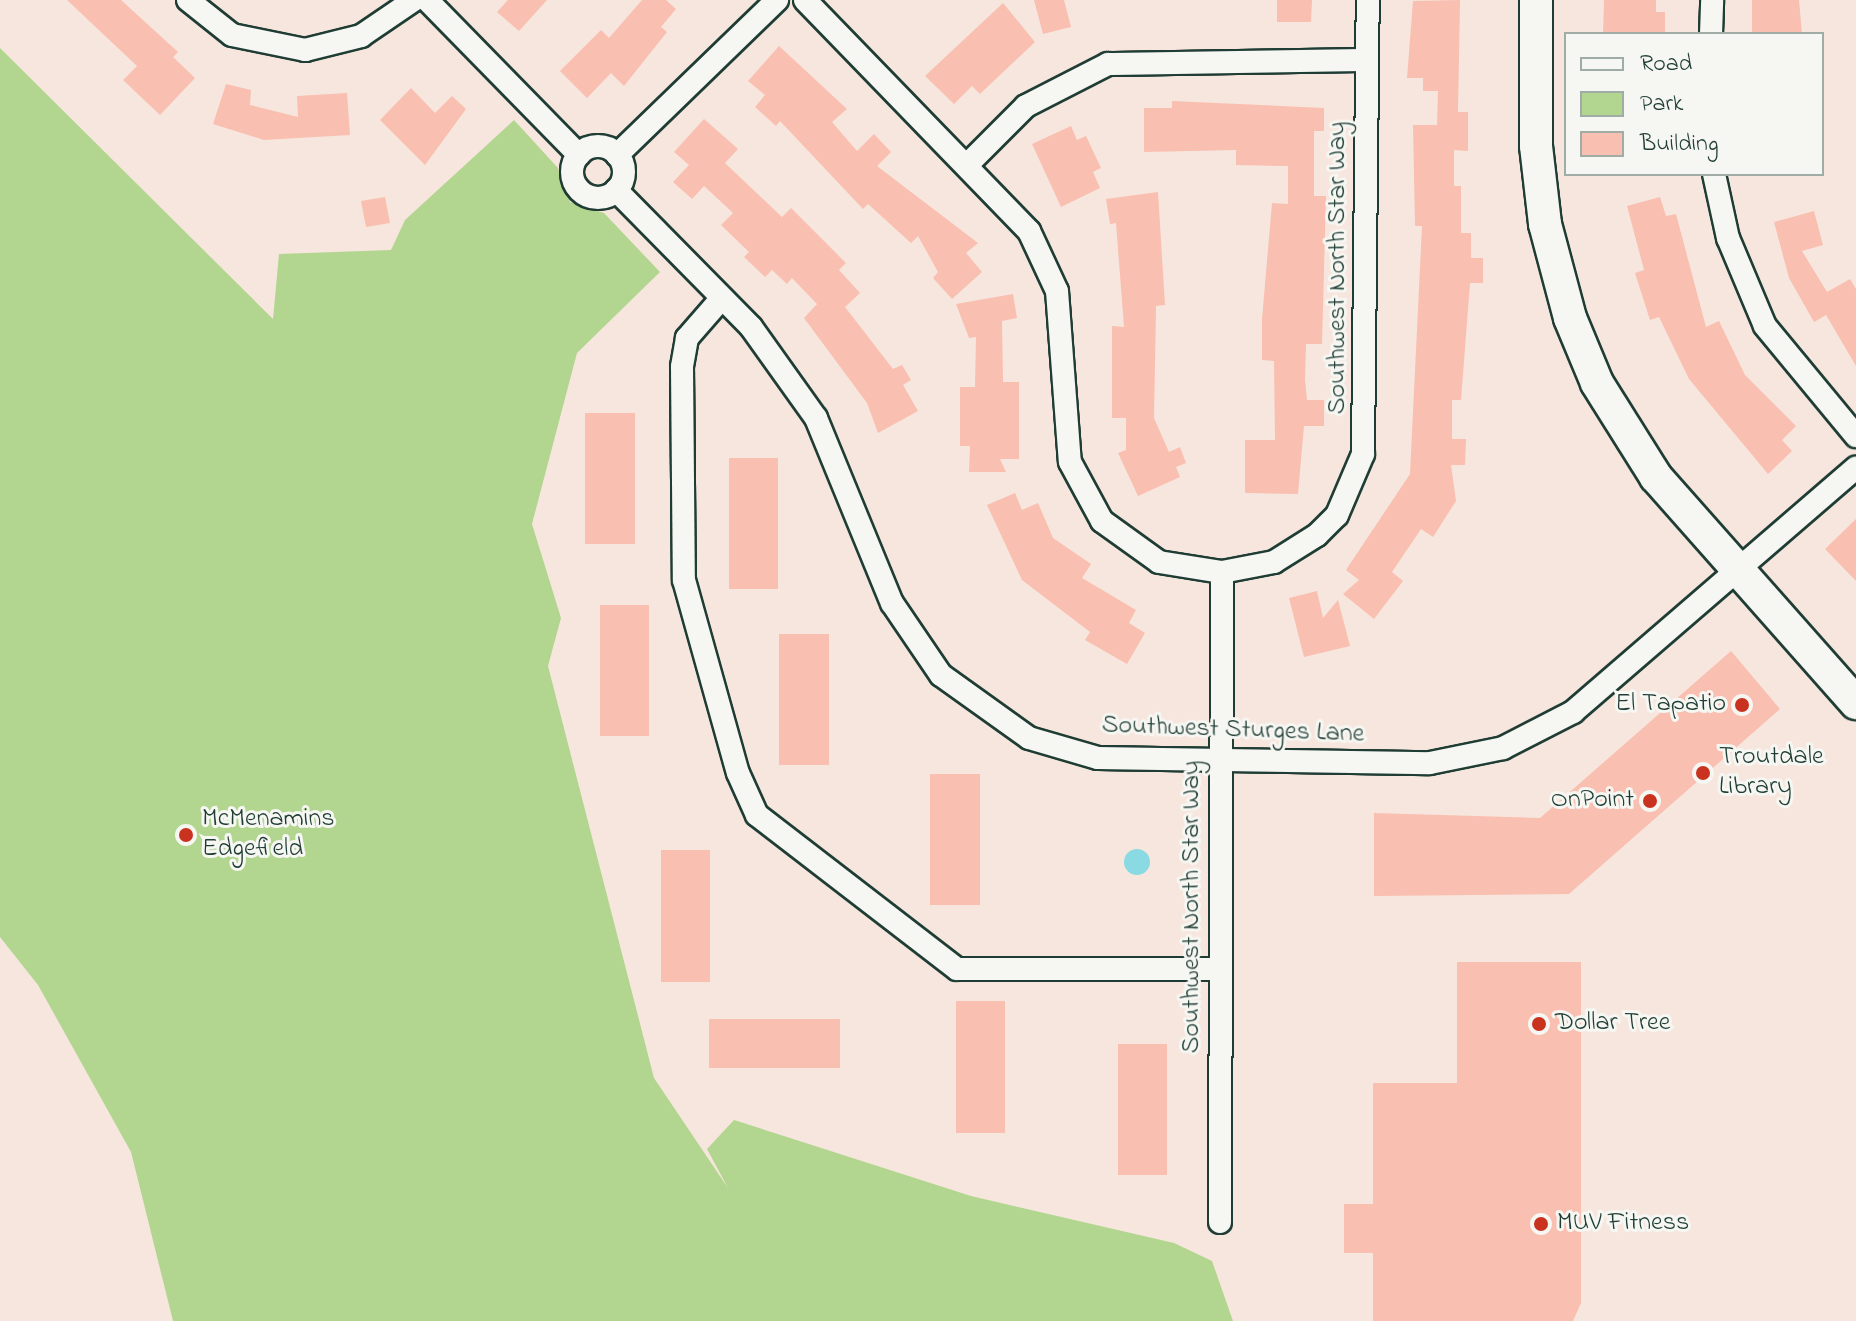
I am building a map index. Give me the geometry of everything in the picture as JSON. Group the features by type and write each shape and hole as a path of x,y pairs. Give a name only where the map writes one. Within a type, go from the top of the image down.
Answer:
{"main road":[{"path":"1536,0 1539,185 1570,318 1635,447 1738,570 1856,703"}],"street":[{"path":"188,0 232,35 305,50 361,36 414,0"},
{"path":"427,0 579,155"},
{"path":"617,155 777,0"},
{"path":"805,0 1029,231 1057,291 1066,442 1082,492 1140,553 1222,572"},
{"name":"Southwest North Star Way","path":"1220,1222 1222,572 1274,562 1317,535 1337,515 1363,454 1368,0"},
{"path":"1711,32 1712,0"},
{"path":"967,165 1036,99 1108,64 1367,60"},
{"path":"595,146 617,155 623,179 616,190 597,198 580,192 572,173 579,155 595,146"},
{"path":"1714,176 1728,238 1765,326 1856,436"},
{"name":"Southwest Sturges Lane","path":"616,190 751,327 816,418 892,603 941,675 1003,724 1065,749 1121,762 1430,763 1503,748 1573,712 1856,468"},
{"path":"721,299 687,338 682,367 684,580 738,773 757,815 957,969 1220,969"}],"green space":[{"path":"0,48 273,319 279,254 391,250 405,220 514,120 558,168 570,202 604,213 660,272 577,353 532,524 561,618 548,666 654,1078 728,1188 707,1149 734,1120 971,1196 1174,1243 1212,1261 1233,1321 173,1321 131,1152 38,985 0,937"}],"water":[{"path":"1137,849 1146,853 1150,862 1146,871 1137,875 1128,871 1124,862 1128,853"}],"building":[{"path":"67,0 121,0 178,52 173,57 195,78 160,115 123,80 137,66"},
{"path":"508,0 547,0 519,31 497,12"},
{"path":"642,0 666,0 676,9 661,27 667,32 624,86 611,73 587,98 560,71 601,30 609,38"},
{"path":"1034,0 1064,0 1071,27 1043,34"},
{"path":"1277,0 1312,0 1311,22 1277,22"},
{"path":"1460,0 1458,112 1468,112 1468,151 1454,150 1454,186 1461,186 1461,233 1471,233 1471,258 1483,258 1483,283 1470,283 1461,400 1452,400 1452,439 1466,439 1465,465 1451,465 1456,501 1433,537 1421,529 1392,572 1403,581 1374,619 1343,594 1359,580 1346,570 1410,474 1422,226 1415,226 1413,125 1437,125 1438,91 1423,91 1423,78 1407,78 1413,1"},
{"path":"1604,0 1656,0 1656,12 1665,12 1665,32 1603,32"},
{"path":"1752,0 1799,0 1802,32 1752,32"},
{"path":"1003,3 1035,42 980,94 972,86 954,104 925,76"},
{"path":"779,46 847,109 832,122 857,151 874,134 891,152 877,166 978,243 966,253 982,272 952,299 933,278 938,272 918,236 911,243 868,204 863,209 780,121 776,126 755,107 765,95 748,81"},
{"path":"226,84 251,90 250,105 298,117 297,96 347,93 350,135 264,140 213,124"},
{"path":"411,88 435,113 452,96 466,109 425,165 380,120"},
{"path":"1172,101 1324,108 1324,131 1314,131 1314,196 1326,196 1322,344 1306,344 1305,380 1307,400 1324,400 1324,426 1304,426 1298,494 1245,493 1245,440 1275,440 1274,361 1262,360 1262,319 1272,203 1288,204 1288,166 1236,165 1236,150 1144,152 1144,108 1172,108"},
{"path":"704,119 738,149 725,163 782,217 791,208 846,263 839,270 860,293 845,307 893,369 902,365 911,380 903,385 918,411 878,433 867,403 804,318 817,304 792,278 787,284 772,270 765,277 744,257 749,252 721,225 733,213 704,186 692,199 673,182 689,165 674,152"},
{"path":"1071,126 1077,140 1086,136 1101,168 1093,172 1100,188 1061,207 1032,144"},
{"path":"1158,192 1165,305 1156,306 1154,418 1169,452 1180,447 1186,463 1176,467 1180,477 1138,496 1118,453 1126,450 1126,418 1112,418 1112,326 1124,327 1116,223 1110,224 1106,199"},
{"path":"385,197 390,223 366,227 361,201"},
{"path":"1660,197 1666,216 1676,214 1706,327 1719,321 1745,375 1796,426 1782,440 1792,451 1768,474 1689,379 1659,317 1650,320 1635,273 1644,270 1627,206"},
{"path":"1814,211 1823,245 1802,251 1827,292 1850,279 1856,289 1856,366 1826,315 1814,322 1789,278 1774,222"},
{"path":"1013,294 1017,318 1002,321 1003,382 1019,382 1019,459 1000,459 1006,472 969,472 970,446 960,446 960,387 975,387 976,337 969,338 956,304"},
{"path":"585,413 635,413 635,544 585,544"},
{"path":"729,458 778,458 778,589 729,589"},
{"path":"1015,493 1022,510 1038,503 1053,538 1091,564 1082,578 1136,610 1129,623 1145,633 1127,664 1085,640 1090,632 1022,580 987,505"},
{"path":"1856,519 1856,581 1825,549"},
{"path":"1317,591 1323,618 1338,600 1350,646 1304,657 1289,598"},
{"path":"600,605 649,605 649,736 600,736"},
{"path":"779,634 829,634 829,765 779,765"},
{"path":"1731,651 1780,709 1569,894 1374,896 1374,813 1540,818"},
{"path":"930,774 980,774 980,905 930,905"},
{"path":"661,850 710,850 710,982 661,982"},
{"path":"1457,962 1581,962 1581,1303 1573,1321 1373,1321 1373,1253 1344,1253 1344,1204 1373,1204 1373,1083 1457,1083"},
{"path":"956,1001 1005,1001 1005,1133 956,1133"},
{"path":"709,1019 840,1019 840,1068 709,1068"},
{"path":"1118,1044 1167,1044 1167,1175 1118,1175"}],"place":[{"name":"El Tapatio","path":"1742,705"},
{"name":"Troutdale Library","path":"1703,773"},
{"name":"OnPoint","path":"1650,801"},
{"name":"McMenamins Edgefield","path":"186,835"},
{"name":"Dollar Tree","path":"1539,1024"},
{"name":"MUV Fitness","path":"1541,1224"}]}
